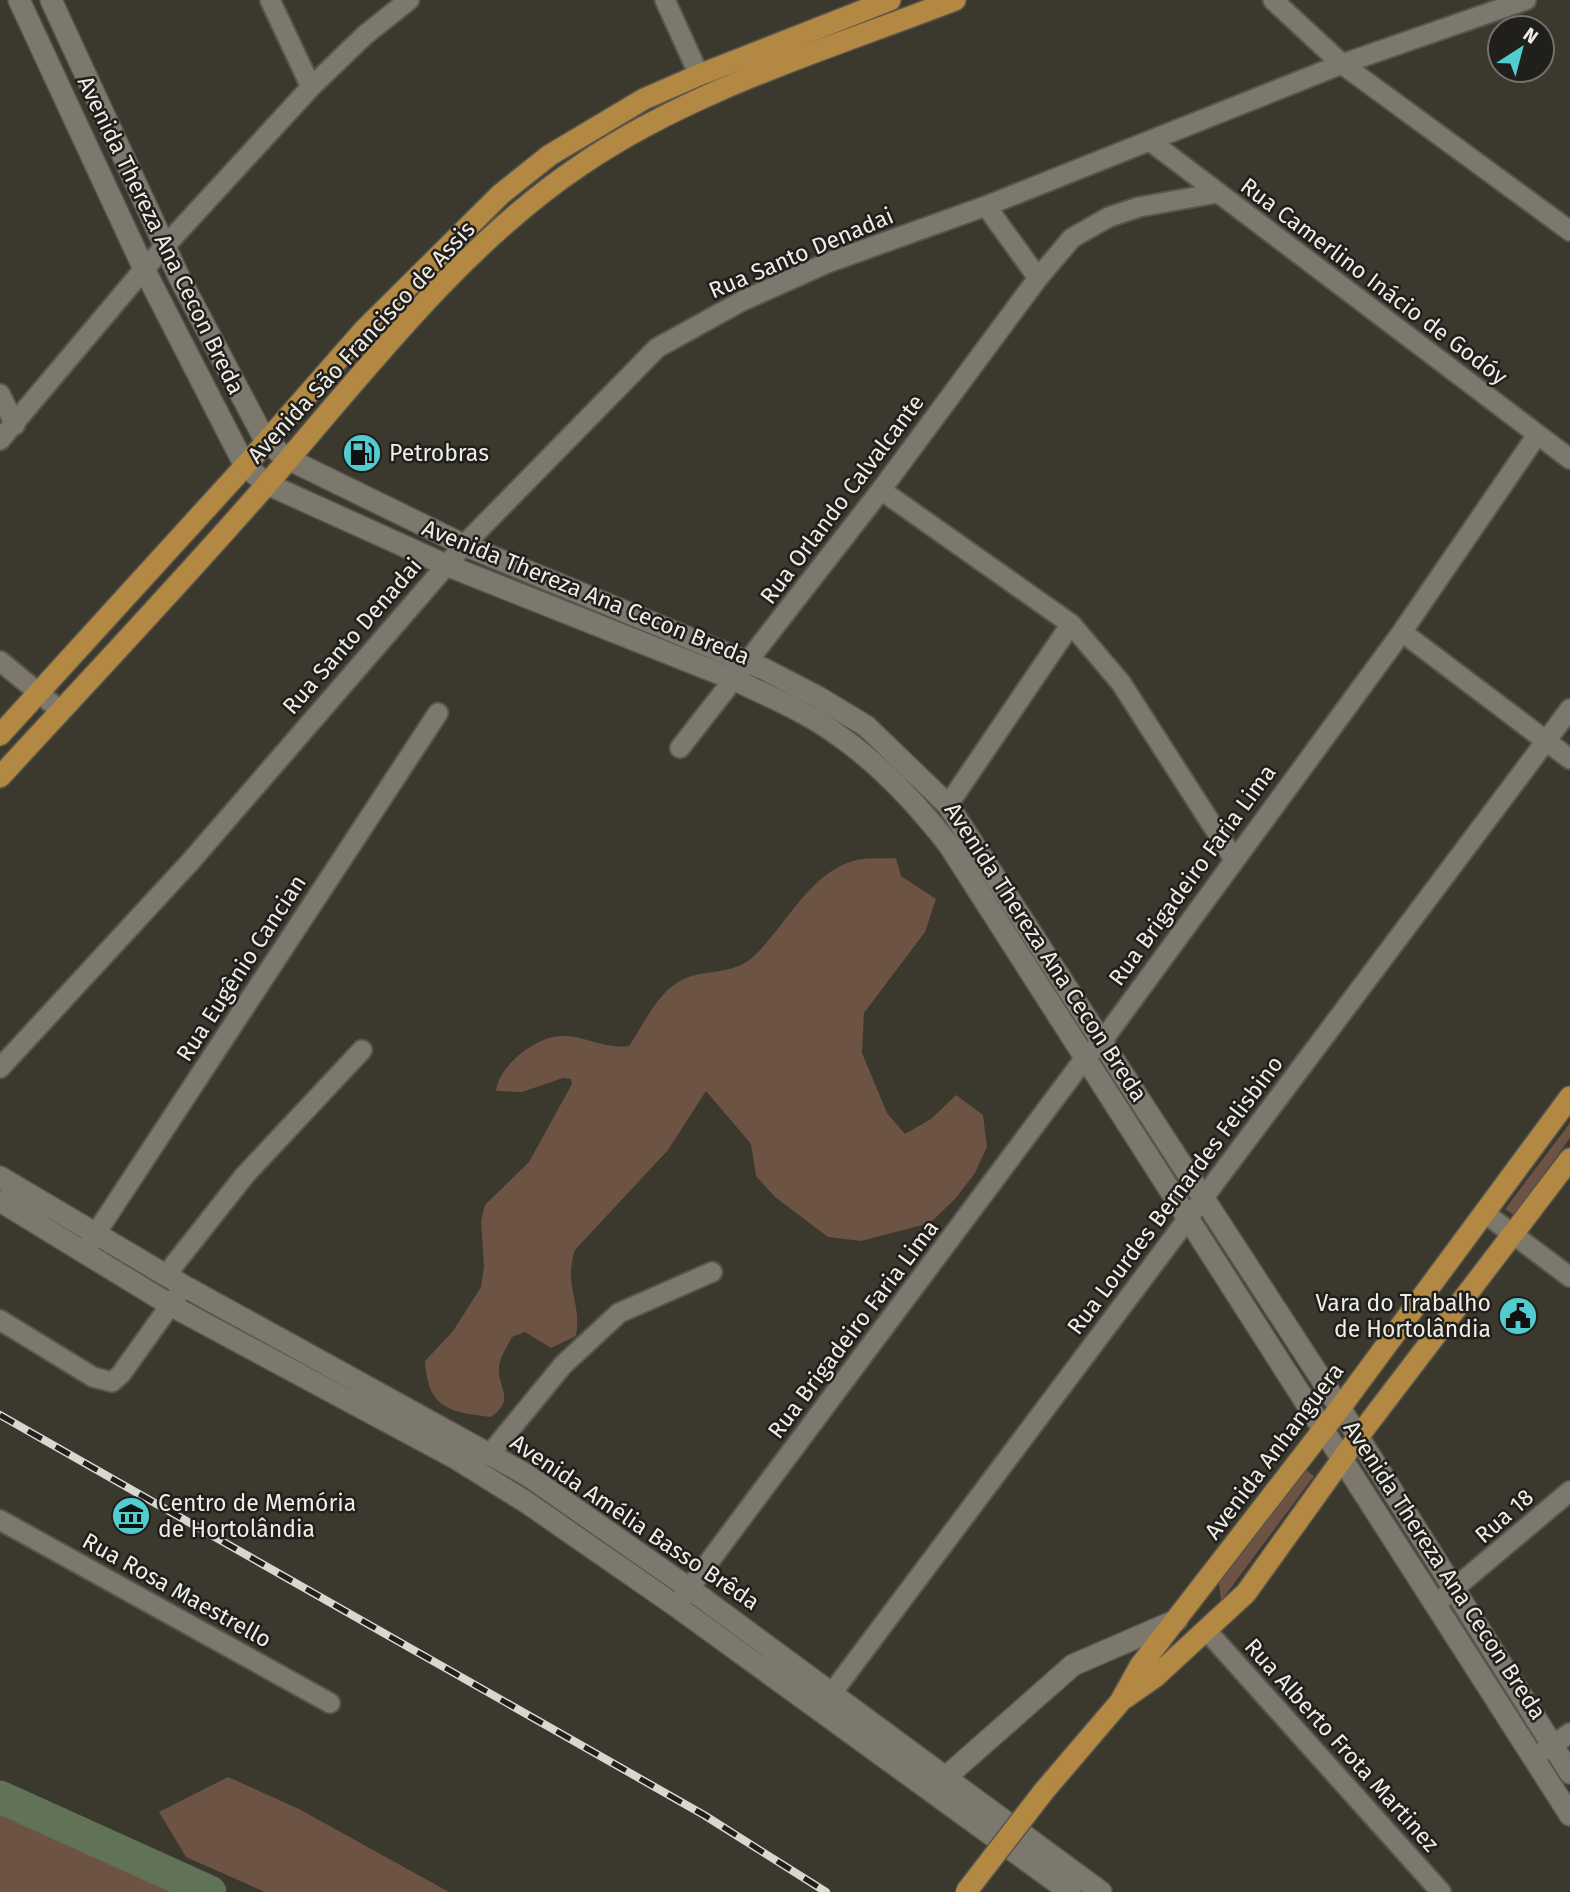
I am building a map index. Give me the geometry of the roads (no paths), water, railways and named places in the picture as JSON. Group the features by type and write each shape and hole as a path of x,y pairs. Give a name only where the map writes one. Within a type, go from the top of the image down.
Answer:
{"main road":[{"name":"Avenida Thereza Ana Cecon Breda","path":"19,0 145,270 245,466 267,484 446,565 733,679 837,734 894,782 924,813 949,845 1437,1603 1570,1815"},
{"name":"Avenida Thereza Ana Cecon Breda","path":"51,0 165,247 266,442 288,459 464,545 747,663 818,697 866,726 948,805 1103,1040 1202,1200 1340,1408 1456,1590 1561,1739 1570,1773"},
{"name":"Avenida São Francisco de Assis","path":"0,735 414,277 501,194 550,155 645,99 890,0"},
{"name":"Avenida São Francisco de Assis","path":"0,777 468,260 530,203 581,164 651,123 705,97 956,0"},
{"name":"Avenida Anhanguera","path":"966,1892 1044,1791 1120,1702 1140,1666 1340,1408 1570,1097"},
{"name":"Avenida Anhanguera","path":"1120,1702 1155,1677 1230,1610 1570,1159"},
{"name":"Avenida Amélia Basso Brêda","path":"0,1177 175,1280 490,1454 563,1499 690,1588 826,1701 1070,1892"},
{"name":"Avenida Amélia Basso Brêda","path":"0,1201 172,1306 457,1459 526,1502 676,1606 946,1777 1101,1892"},
{"path":"1205,1585 1230,1610"},
{"path":"946,1777 1073,1665 1177,1620"},
{"path":"1109,1649 1125,1655 1140,1666"}],"street":[{"path":"270,0 312,87"},
{"path":"0,440 165,247 312,87 365,35 410,0"},
{"path":"666,0 699,75"},
{"path":"1273,0 1342,64 1570,231"},
{"name":"Rua Santo Denadai","path":"0,1068 191,861 464,545 657,348 742,301 827,263 986,205 1342,64 1527,0"},
{"name":"Rua Camerlino Inácio de Godóy","path":"1150,141 1570,459"},
{"name":"Rua Orlando Calvalcante","path":"680,748 881,490 1038,278 1072,238 1109,217 1139,207 1217,193"},
{"path":"986,205 1038,278"},
{"path":"0,394 15,425"},
{"name":"Rua Brigadeiro Faria Lima","path":"676,1606 1085,1058 1103,1040 1402,632 1537,435"},
{"path":"881,490 1071,624 1121,683 1234,859"},
{"path":"948,805 1071,624"},
{"path":"1402,632 1570,759"},
{"path":"0,661 61,710"},
{"name":"Rua Lourdes Bernardes Felisbino","path":"826,1701 1570,709"},
{"name":"Rua Eugênio Cancian","path":"85,1251 438,713"},
{"path":"0,1320 93,1377 112,1382 172,1306 175,1280 245,1175 362,1050"},
{"path":"1486,1214 1570,1276"},
{"path":"490,1454 563,1365 619,1313 712,1272"},
{"name":"Rua 18","path":"1437,1603 1456,1590 1570,1491"},
{"name":"Rua Rosa Maestrello","path":"0,1520 330,1703"},
{"name":"Rua Alberto Frota Martinez","path":"1207,1632 1441,1892"},
{"path":"1534,1757 1561,1739"}],"waterway":[{"path":"0,1797 210,1892"}],"railway":[{"path":"0,1415 704,1815 826,1892"}],"place":[{"name":"Petrobras","path":"362,453"},
{"name":"Vara do Trabalho de Hortolândia","path":"1518,1316"},
{"name":"Centro de Memória de Hortolândia","path":"131,1516"}]}
